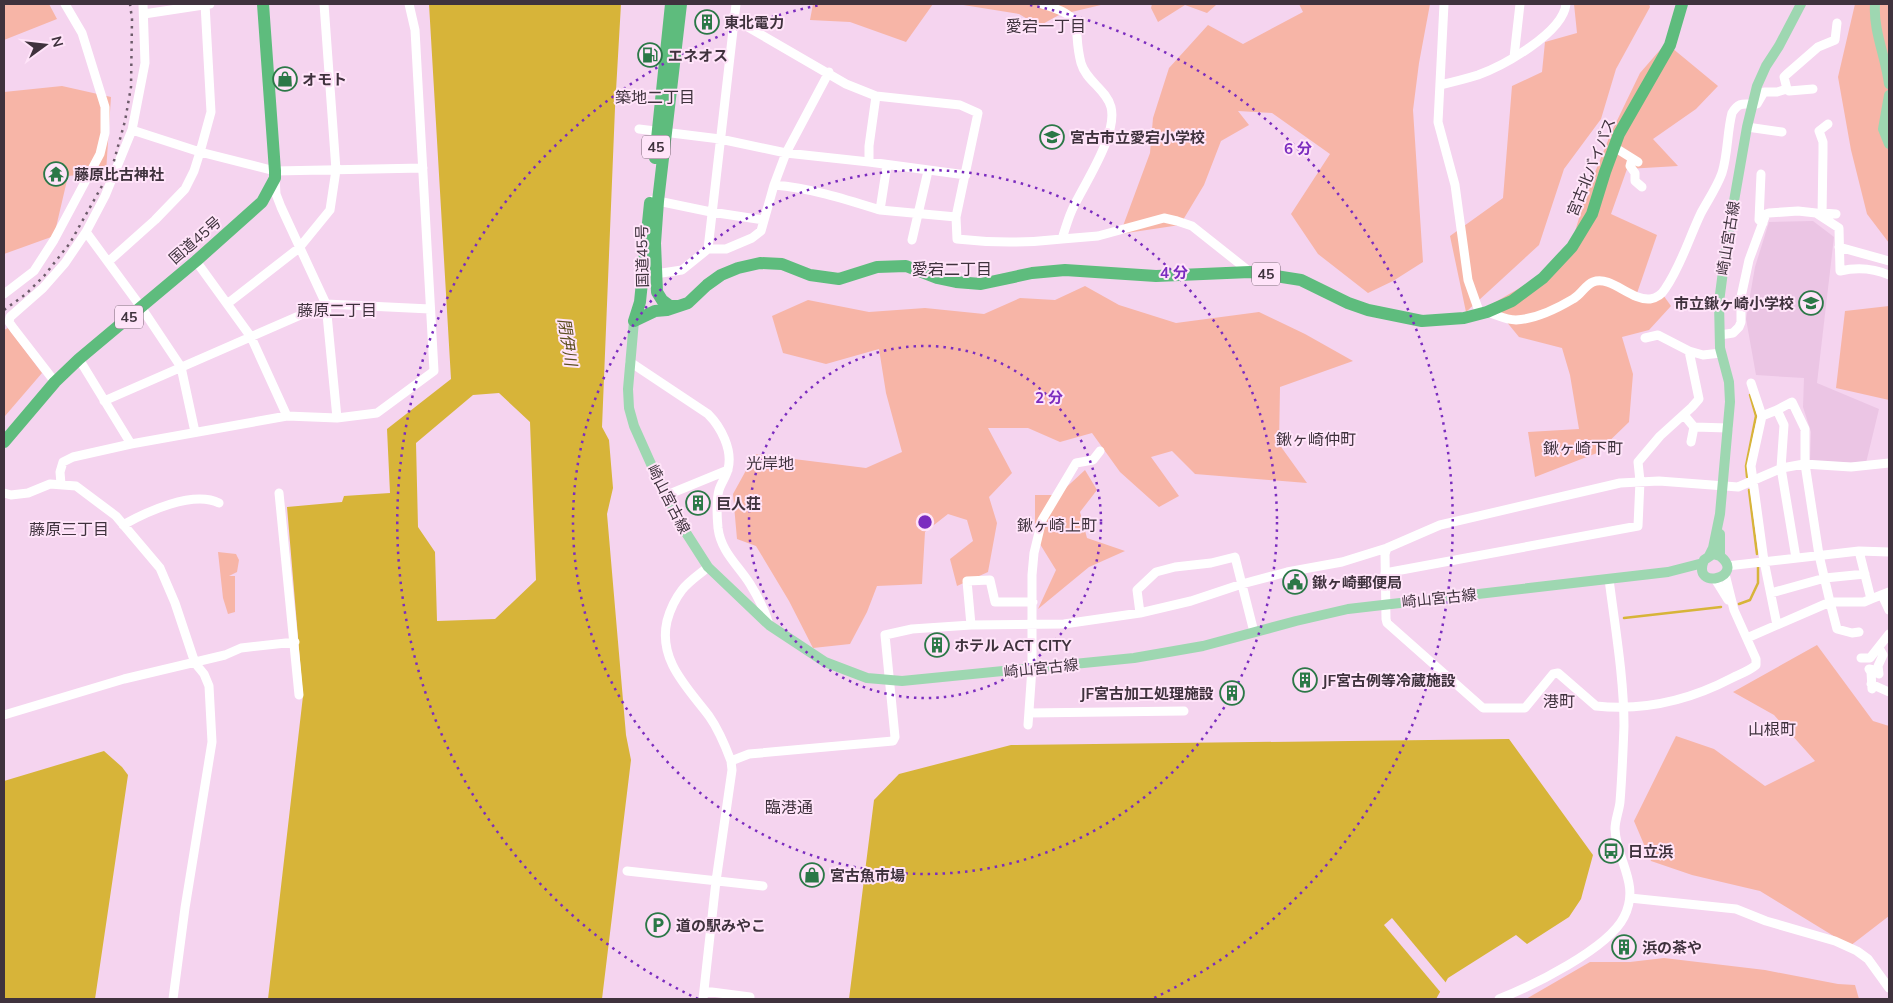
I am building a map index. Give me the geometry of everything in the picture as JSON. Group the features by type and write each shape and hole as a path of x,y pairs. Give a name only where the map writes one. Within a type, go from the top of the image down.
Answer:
{"highway":[{"path":"263,4 275,174"},
{"name":"国道45号","path":"663,131 672,4"},
{"name":"国道45号","path":"654,200 657,292 664,305 655,306 644,298 654,200 681,4"},
{"name":"宮古北バイパス","path":"664,305 681,306 696,297 707,285 721,275 760,262 782,264 810,275 839,279 877,267 906,266 937,278 981,284 1032,273 1065,270 1156,276 1250,272 1301,280 1357,306 1422,321 1464,318 1484,313 1512,301 1543,278 1572,247 1592,214 1614,148 1634,106 1670,45 1682,4"},
{"name":"国道45号","path":"4,442 55,382 79,359 196,261 262,202 275,174"},
{"name":"45","path":"634,322 644,298 655,243"},
{"name":"45","path":"634,322 664,305"}],"main road":[{"name":"崎山宮古線","path":"1705,574 1702,568 1713,548 1720,514 1731,392 1721,353 1720,335 1721,284 1727,241 1752,104 1766,66 1801,4"},
{"path":"1875,4 1876,24 1884,52 1889,84"},
{"path":"1889,95 1883,129 1889,144"},
{"name":"崎山宮古線","path":"634,322 628,389 629,408 641,443 683,528 708,567 769,625 826,662 868,678 902,681 1134,658 1202,646 1317,616 1385,604 1668,572 1705,574 1715,579"},
{"name":"崎山宮古線","path":"1668,572 1720,556 1720,514"},
{"path":"1715,579 1720,578 1726,570 1725,560 1720,556"}],"street":[{"path":"4,294 34,271 54,240 100,154 105,133 103,98 82,33 65,4"},
{"path":"55,382 9,322 10,317 43,288 64,263 86,232 105,196 132,130 145,63 143,4"},
{"path":"108,262 155,220 185,189 200,152 211,112 206,4"},
{"path":"144,14 210,4"},
{"path":"227,304 299,248 330,210 334,196 336,170 324,4"},
{"path":"61,484 60,472 63,462 73,457 131,444 287,416 337,418 377,413 434,371 415,30 409,4"},
{"path":"708,249 736,4"},
{"path":"1042,4 1066,12 1074,21 1082,68 1108,99 1112,117 1107,141 1071,212 1062,239"},
{"path":"1444,4 1438,122 1454,185 1468,280 1484,313 1505,319 1517,320 1528,318 1574,298 1591,283 1598,281 1610,283 1632,295 1643,298 1656,297 1665,289 1722,173 1732,113 1736,106 1741,104 1758,104 1764,92 1777,92 1786,89 1812,89"},
{"path":"1514,57 1520,4"},
{"path":"1440,85 1479,74 1527,50 1550,31 1560,19 1566,4"},
{"path":"734,20 846,84 876,96 960,105 978,113 956,216 957,239 995,243 1098,236 1164,218 1177,220 1192,226 1250,272"},
{"path":"1786,89 1784,77 1787,74 1818,47 1836,40 1837,22"},
{"path":"656,274 668,274 682,270 708,249 726,249 752,238 761,230 774,185 786,153 828,72"},
{"path":"869,162 869,146 876,96"},
{"path":"1822,215 1823,146 1819,131 1828,124"},
{"path":"1748,127 1782,132"},
{"path":"639,129 720,139 786,153 869,162 966,176"},
{"path":"132,130 275,174 336,170 423,168"},
{"path":"1614,148 1635,161 1630,166 1635,174 1635,181 1642,187"},
{"path":"880,210 887,165"},
{"path":"912,240 928,171"},
{"path":"275,174 276,194 326,304 337,418"},
{"path":"1761,174 1759,220 1763,223"},
{"path":"774,185 826,193 880,210 956,216"},
{"path":"654,200 711,212 764,220"},
{"path":"1720,335 1733,333 1741,322 1742,297 1750,260 1766,214 1798,211 1822,215 1839,228 1840,271 1870,269 1889,275"},
{"path":"1822,215 1836,214"},
{"path":"86,232 141,307 181,367 195,432"},
{"path":"1839,247 1889,260"},
{"path":"196,261 251,337 287,416"},
{"path":"104,401 326,304 430,309"},
{"path":"1644,338 1658,335 1688,352 1703,355 1721,353"},
{"path":"1385,573 1638,526 1640,481 1638,462 1660,436 1697,402 1699,396 1688,352"},
{"path":"79,359 131,444"},
{"path":"630,362 708,414 724,438 728,453 728,470 719,491 717,520 723,546 750,583 760,601 769,625"},
{"path":"1751,383 1762,416 1751,466 1764,561 1777,625"},
{"path":"1762,416 1792,402 1804,425 1806,434 1805,464 1819,555 1837,629 1852,633 1859,632"},
{"path":"1777,410 1784,425 1781,468 1796,558"},
{"path":"1684,415 1694,426 1728,428"},
{"path":"1691,442 1694,426"},
{"path":"1028,725 1032,668 1032,575 1034,553 1042,520 1076,463 1093,460 1100,451"},
{"path":"731,761 749,754 893,741 895,737 885,634 971,625 1080,622 1140,613 1191,601 1286,572 1342,562 1387,548 1426,530 1458,520 1598,487 1640,481 1738,487 1781,468 1805,464 1851,467 1889,464"},
{"path":"667,495 728,470"},
{"path":"4,493 11,495 28,493 50,484 76,486 116,516 160,568 175,603 194,664 204,674 209,686 212,742 185,908 173,999"},
{"path":"279,493 299,695"},
{"path":"123,525 143,513 180,503 208,499 219,502"},
{"path":"1387,548 1385,573 1387,623 1483,708 1526,708 1553,674 1558,673 1596,706 1623,706 1655,705 1697,694 1754,667 1757,662 1747,638 1734,610 1715,579"},
{"path":"1859,551 1871,599"},
{"path":"1734,610 1726,570 1764,561 1859,551 1889,552"},
{"path":"1140,613 1136,590 1156,572 1235,557 1254,632"},
{"path":"708,567 682,589 674,602 669,614 665,643 668,655 678,675 722,738 731,761 732,770 716,880 704,995 750,997"},
{"path":"1771,592 1825,578 1865,574"},
{"path":"1499,999 1531,986 1588,952 1601,942 1619,926 1625,915 1630,898 1630,888 1615,828 1620,799 1623,706 1609,579"},
{"path":"971,625 967,582 990,580 995,602 1033,602"},
{"path":"1747,638 1830,602 1864,602 1886,593 1889,610"},
{"path":"1861,658 1870,658 1889,634"},
{"path":"4,715 124,679 194,664 241,648 295,642"},
{"path":"1879,648 1883,655 1878,666 1879,674 1869,669 1872,687 1889,692"},
{"path":"1029,713 1184,711"},
{"path":"628,871 763,886"},
{"path":"1630,898 1736,909 1766,921 1835,941 1868,959 1889,988"}],"shaded area":[{"path":"4,4 49,4 57,19 4,40"},
{"path":"813,4 933,4 906,42 850,22 810,20"},
{"path":"957,4 1105,4 1059,15 1039,26 1019,14"},
{"path":"1152,4 1216,5 1207,13 1185,5 1158,22 1151,8"},
{"path":"1299,4 1430,4 1419,63 1413,110 1423,262 1393,281 1368,293 1318,254 1291,214 1330,154 1272,113 1238,111 1249,125 1221,141 1204,185 1180,225 1120,234 1150,153 1153,118 1169,68 1208,25 1243,44 1303,12"},
{"path":"1574,4 1649,4 1650,7 1616,69 1601,119 1564,169 1539,245 1466,312 1450,236 1503,198 1512,86 1542,72 1545,42 1577,33"},
{"path":"1855,4 1889,4 1889,243 1867,214 1851,150 1838,77"},
{"path":"1666,43 1718,86 1696,109 1653,139 1678,166 1627,169 1611,214 1657,235 1635,299 1661,292 1671,306 1649,330 1622,337 1633,374 1629,422 1597,453 1535,477 1528,432 1579,429 1570,375 1562,348 1519,337 1492,304 1566,261 1587,192 1611,133 1640,73"},
{"path":"62,86 111,97 106,172 68,176 54,236 4,254 4,92"},
{"path":"1813,221 1834,237 1817,383 1879,409 1866,463 1810,461 1811,432 1803,407 1804,378 1756,375 1746,319 1755,267 1769,222"},
{"path":"1085,286 1119,305 1176,323 1259,312 1305,334 1353,361 1280,387 1279,444 1307,483 1195,474 1172,451 1151,457 1179,496 1159,507 1120,472 1092,433 1060,442 1028,428 988,428 1012,473 989,497 997,523 988,572 957,586 950,559 973,541 967,520 948,514 925,532 922,584 877,586 867,612 850,644 813,648 789,601 756,546 737,539 733,494 755,454 866,468 902,452 886,393 879,349 826,364 783,353 772,316 808,300 869,312 925,308 984,314 1020,298 1055,300"},
{"path":"1889,306 1889,400 1836,388 1845,311"},
{"path":"8,328 42,373 5,416 4,330"},
{"path":"1085,470 1097,490 1080,512 1087,538 1125,551 1089,567 1038,609 1056,570 1035,536 1035,495 1058,495"},
{"path":"218,552 236,554 239,560 237,572 229,576 235,576 235,612 228,614 223,598"},
{"path":"1817,645 1873,721 1889,726 1889,916 1850,946 1760,891 1692,875 1651,861 1634,821 1676,736 1714,749 1765,786 1815,761 1774,715 1733,692"},
{"path":"1664,958 1765,970 1838,984 1855,985 1859,999 1526,999 1590,962 1630,962"}],"water":[{"name":"閉伊川","path":"429,4 621,4 602,427 609,440 613,488 607,514 626,735 631,760 602,999 268,999 303,696 287,507 342,502 344,496 390,493 387,429 451,379","holes":["499,393 530,422 536,580 495,619 437,621 435,552 418,527 416,443 473,395"]},
{"path":"1509,739 1593,855 1581,899 1569,917 1527,944 1516,935 1448,978 1436,999 849,999 874,800 899,774 1011,745"},
{"path":"104,751 128,775 95,999 4,999 4,781"}],"pier":[{"path":"1392,918 1447,984 1442,994 1384,925"}],"waterway":[{"path":"1747,477 1746,466 1756,416 1750,395"},
{"path":"1749,490 1757,554"},
{"path":"1739,604 1750,600 1758,583 1758,567"},
{"path":"1624,618 1721,607"}],"railway":[{"path":"4,310 26,294 44,276 70,243 112,168 125,121 131,87 132,19 130,4"}],"place":[{"name":"東北電力","path":"707,22"},
{"name":"エネオス","path":"650,55"},
{"name":"オモト","path":"285,79"},
{"name":"宮古市立愛宕小学校","path":"1052,137"},
{"name":"藤原比古神社","path":"56,174"},
{"name":"市立鍬ヶ崎小学校","path":"1811,303"},
{"name":"巨人荘","path":"698,503"},
{"name":"鍬ヶ崎郵便局","path":"1295,582"},
{"name":"ホテル ACT CITY","path":"937,645"},
{"name":"JF宮古例等冷蔵施設","path":"1305,680"},
{"name":"JF宮古加工処理施設","path":"1232,693"},
{"name":"日立浜","path":"1611,851"},
{"name":"宮古魚市場","path":"812,875"},
{"name":"道の駅みやこ","path":"658,925"},
{"name":"浜の茶や","path":"1624,947"}],"district":[{"name":"愛宕一丁目","path":"1046,26"},
{"name":"築地二丁目","path":"655,97"},
{"name":"愛宕二丁目","path":"952,269"},
{"name":"藤原二丁目","path":"337,310"},
{"name":"鍬ヶ崎仲町","path":"1316,439"},
{"name":"鍬ヶ崎下町","path":"1583,448"},
{"name":"光岸地","path":"770,463"},
{"name":"鍬ヶ崎上町","path":"1057,525"},
{"name":"藤原三丁目","path":"69,529"},
{"name":"港町","path":"1559,701"},
{"name":"山根町","path":"1772,729"},
{"name":"臨港通","path":"789,807"}]}
